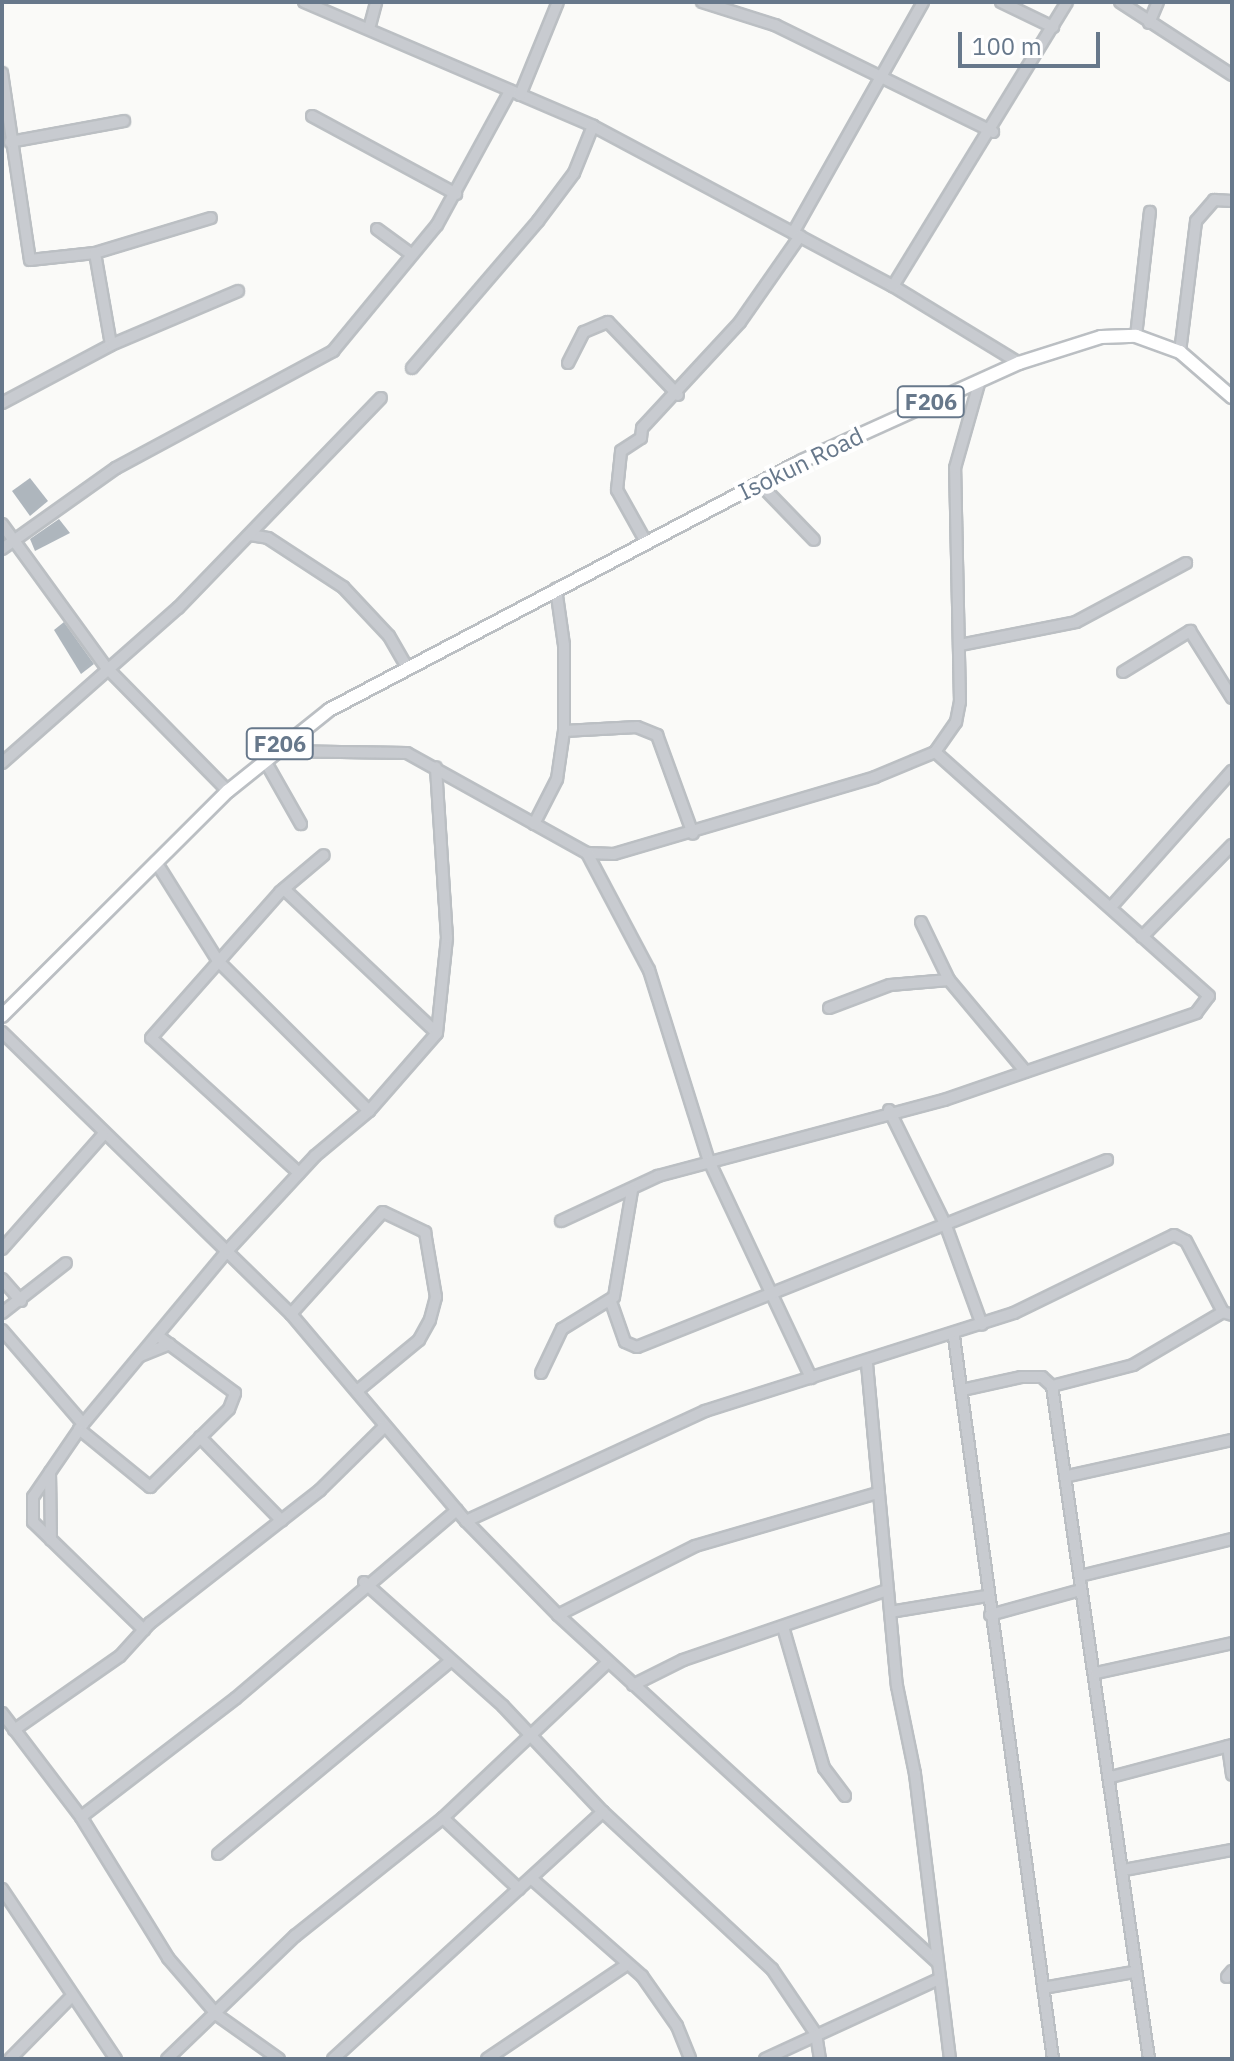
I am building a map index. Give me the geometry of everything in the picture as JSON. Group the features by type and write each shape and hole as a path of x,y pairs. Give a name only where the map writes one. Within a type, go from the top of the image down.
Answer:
{"main road":[{"name":"Isokun Road","path":"556,589 759,483 980,380 1019,363 1101,337 1136,336 1180,352 1232,397"},
{"name":"F206","path":"2,1016 267,755 406,666 556,589"}],"street":[{"path":"304,2 593,126 893,286 1019,363"},
{"path":"369,29 376,2"},
{"path":"2,549 116,468 329,351 373,310 456,194 515,93 558,2"},
{"path":"702,2 775,25 993,132"},
{"path":"646,542 617,490 619,458 740,322 796,234 923,2"},
{"path":"1001,2 1053,27"},
{"path":"893,286 993,132 1067,2"},
{"path":"1120,2 1232,75"},
{"path":"1149,23 1158,2"},
{"path":"2,73 30,260 95,253 211,218"},
{"path":"312,116 456,194"},
{"path":"10,142 124,121"},
{"path":"412,368 538,221 574,173 593,126"},
{"path":"1180,352 1196,221 1214,200 1232,201"},
{"path":"1136,336 1150,212"},
{"path":"377,229 411,254"},
{"path":"95,253 111,345"},
{"path":"2,403 111,345 238,291"},
{"path":"568,363 584,332 608,322 678,395"},
{"path":"301,824 267,755 407,753 587,853 641,850 889,773 935,752 956,722 960,645 955,468 980,380"},
{"path":"2,763 106,667 178,608 381,398"},
{"path":"759,483 814,540"},
{"path":"262,523 268,538"},
{"path":"2,524 106,667 228,791"},
{"path":"250,535 268,538 343,587 389,636 406,666"},
{"path":"960,645 1076,622 1186,563"},
{"path":"534,824 557,779 564,731 564,645 556,589"},
{"path":"1123,672 1190,631 1232,698"},
{"path":"564,731 637,727 657,735 693,834"},
{"path":"561,1221 632,1191 646,1180 889,1110 944,1100 1196,1013 1209,996 1112,906 935,752"},
{"path":"144,1630 51,1540 31,1514 41,1485 81,1427 138,1356 228,1250 299,1173 369,1111 437,1033 447,938 436,767"},
{"path":"1112,906 1232,771"},
{"path":"1142,937 1232,845"},
{"path":"587,853 649,970 709,1161 811,1378"},
{"path":"299,1173 151,1038 284,889 324,855"},
{"path":"156,862 218,961 369,1111"},
{"path":"284,889 437,1033"},
{"path":"921,922 949,980 1025,1071"},
{"path":"829,1008 890,985 949,980"},
{"path":"2,1032 103,1135 228,1250 291,1314 466,1521 558,1615 938,1963"},
{"path":"889,1110 946,1226 982,1325"},
{"path":"2,1249 103,1135"},
{"path":"632,1191 611,1302 625,1342 637,1347 773,1294 804,1277 946,1226 1107,1160"},
{"path":"291,1314 383,1212 425,1232 436,1297 430,1320 419,1340 357,1391"},
{"path":"466,1521 653,1432 811,1378 954,1337 1174,1235 1186,1241 1227,1314 1133,1365 1052,1386"},
{"path":"2,1313 66,1263"},
{"path":"2,1279 21,1301"},
{"path":"541,1373 571,1320 611,1302"},
{"path":"2,1330 81,1427 145,1487 229,1409 235,1393 157,1335"},
{"path":"954,1337 987,1596 1053,2059"},
{"path":"138,1356 170,1344"},
{"path":"867,1364 887,1590 950,2059"},
{"path":"962,1390 1021,1377 1042,1377 1052,1386 1068,1476 1081,1590 1124,1870 1134,1972 1149,2059"},
{"path":"14,1730 97,1675 144,1630 282,1521 385,1426"},
{"path":"200,1437 282,1521"},
{"path":"1068,1476 1232,1440"},
{"path":"50,1472 51,1540"},
{"path":"41,1485 49,1499"},
{"path":"558,1615 695,1546 878,1493"},
{"path":"81,1817 236,1698 364,1582 457,1510"},
{"path":"1080,1576 1232,1539"},
{"path":"364,1582 529,1735 603,1812 772,1969 816,2034 820,2059"},
{"path":"633,1685 683,1660 887,1590"},
{"path":"990,1615 1081,1590"},
{"path":"890,1612 987,1596"},
{"path":"783,1627 824,1768 845,1796"},
{"path":"1096,1673 1232,1643"},
{"path":"218,1854 449,1662"},
{"path":"167,2059 217,2015 295,1936 443,1818 607,1663"},
{"path":"2,1713 81,1817 134,1909 217,2015 278,2059"},
{"path":"1111,1777 1230,1745 1232,1775"},
{"path":"333,2059 603,1812"},
{"path":"443,1818 519,1889"},
{"path":"1124,1870 1232,1850"},
{"path":"532,1879 625,1966 642,1976 677,2026 690,2059"},
{"path":"2,1889 6,1902 116,2059"},
{"path":"606,1949 608,1973"},
{"path":"487,2059 608,1973 625,1966"},
{"path":"1043,1988 1134,1972"},
{"path":"765,2059 939,1979"},
{"path":"10,2059 72,1996"}],"building":[{"path":"30,478 48,501 30,516 12,491"},
{"path":"59,519 70,533 35,551 30,539"},
{"path":"64,622 94,664 81,674 54,630"}]}
